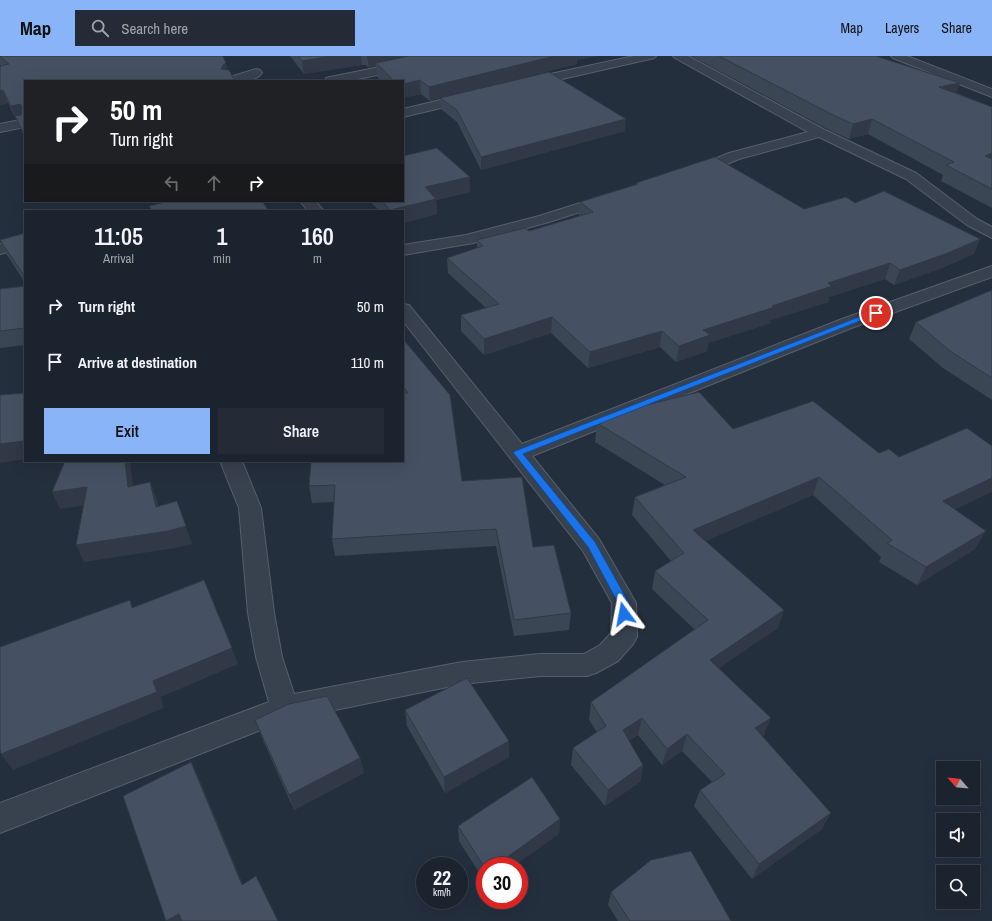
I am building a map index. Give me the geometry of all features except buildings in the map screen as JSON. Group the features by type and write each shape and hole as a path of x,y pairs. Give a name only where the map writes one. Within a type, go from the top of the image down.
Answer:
{"street":[{"path":"335,80 429,61 443,56"},
{"path":"518,85 650,56"},
{"path":"679,56 820,133 911,176 972,222 992,233"},
{"path":"897,56 992,93"},
{"path":"234,80 257,72"},
{"path":"404,113 480,94"},
{"path":"0,128 24,123"},
{"path":"679,178 734,156 820,133"},
{"path":"404,250 467,240 544,219 623,194"},
{"path":"308,202 315,210"},
{"path":"0,249 24,242"},
{"path":"518,453 848,323 992,272"},
{"path":"0,818 285,708 462,673 540,665 587,665 609,653 624,637 624,603 591,545 404,310"},
{"path":"231,462 250,508 262,621 269,657 285,708"}],"route":[{"path":"624,614 624,603 591,545 518,453 876,313"}]}
